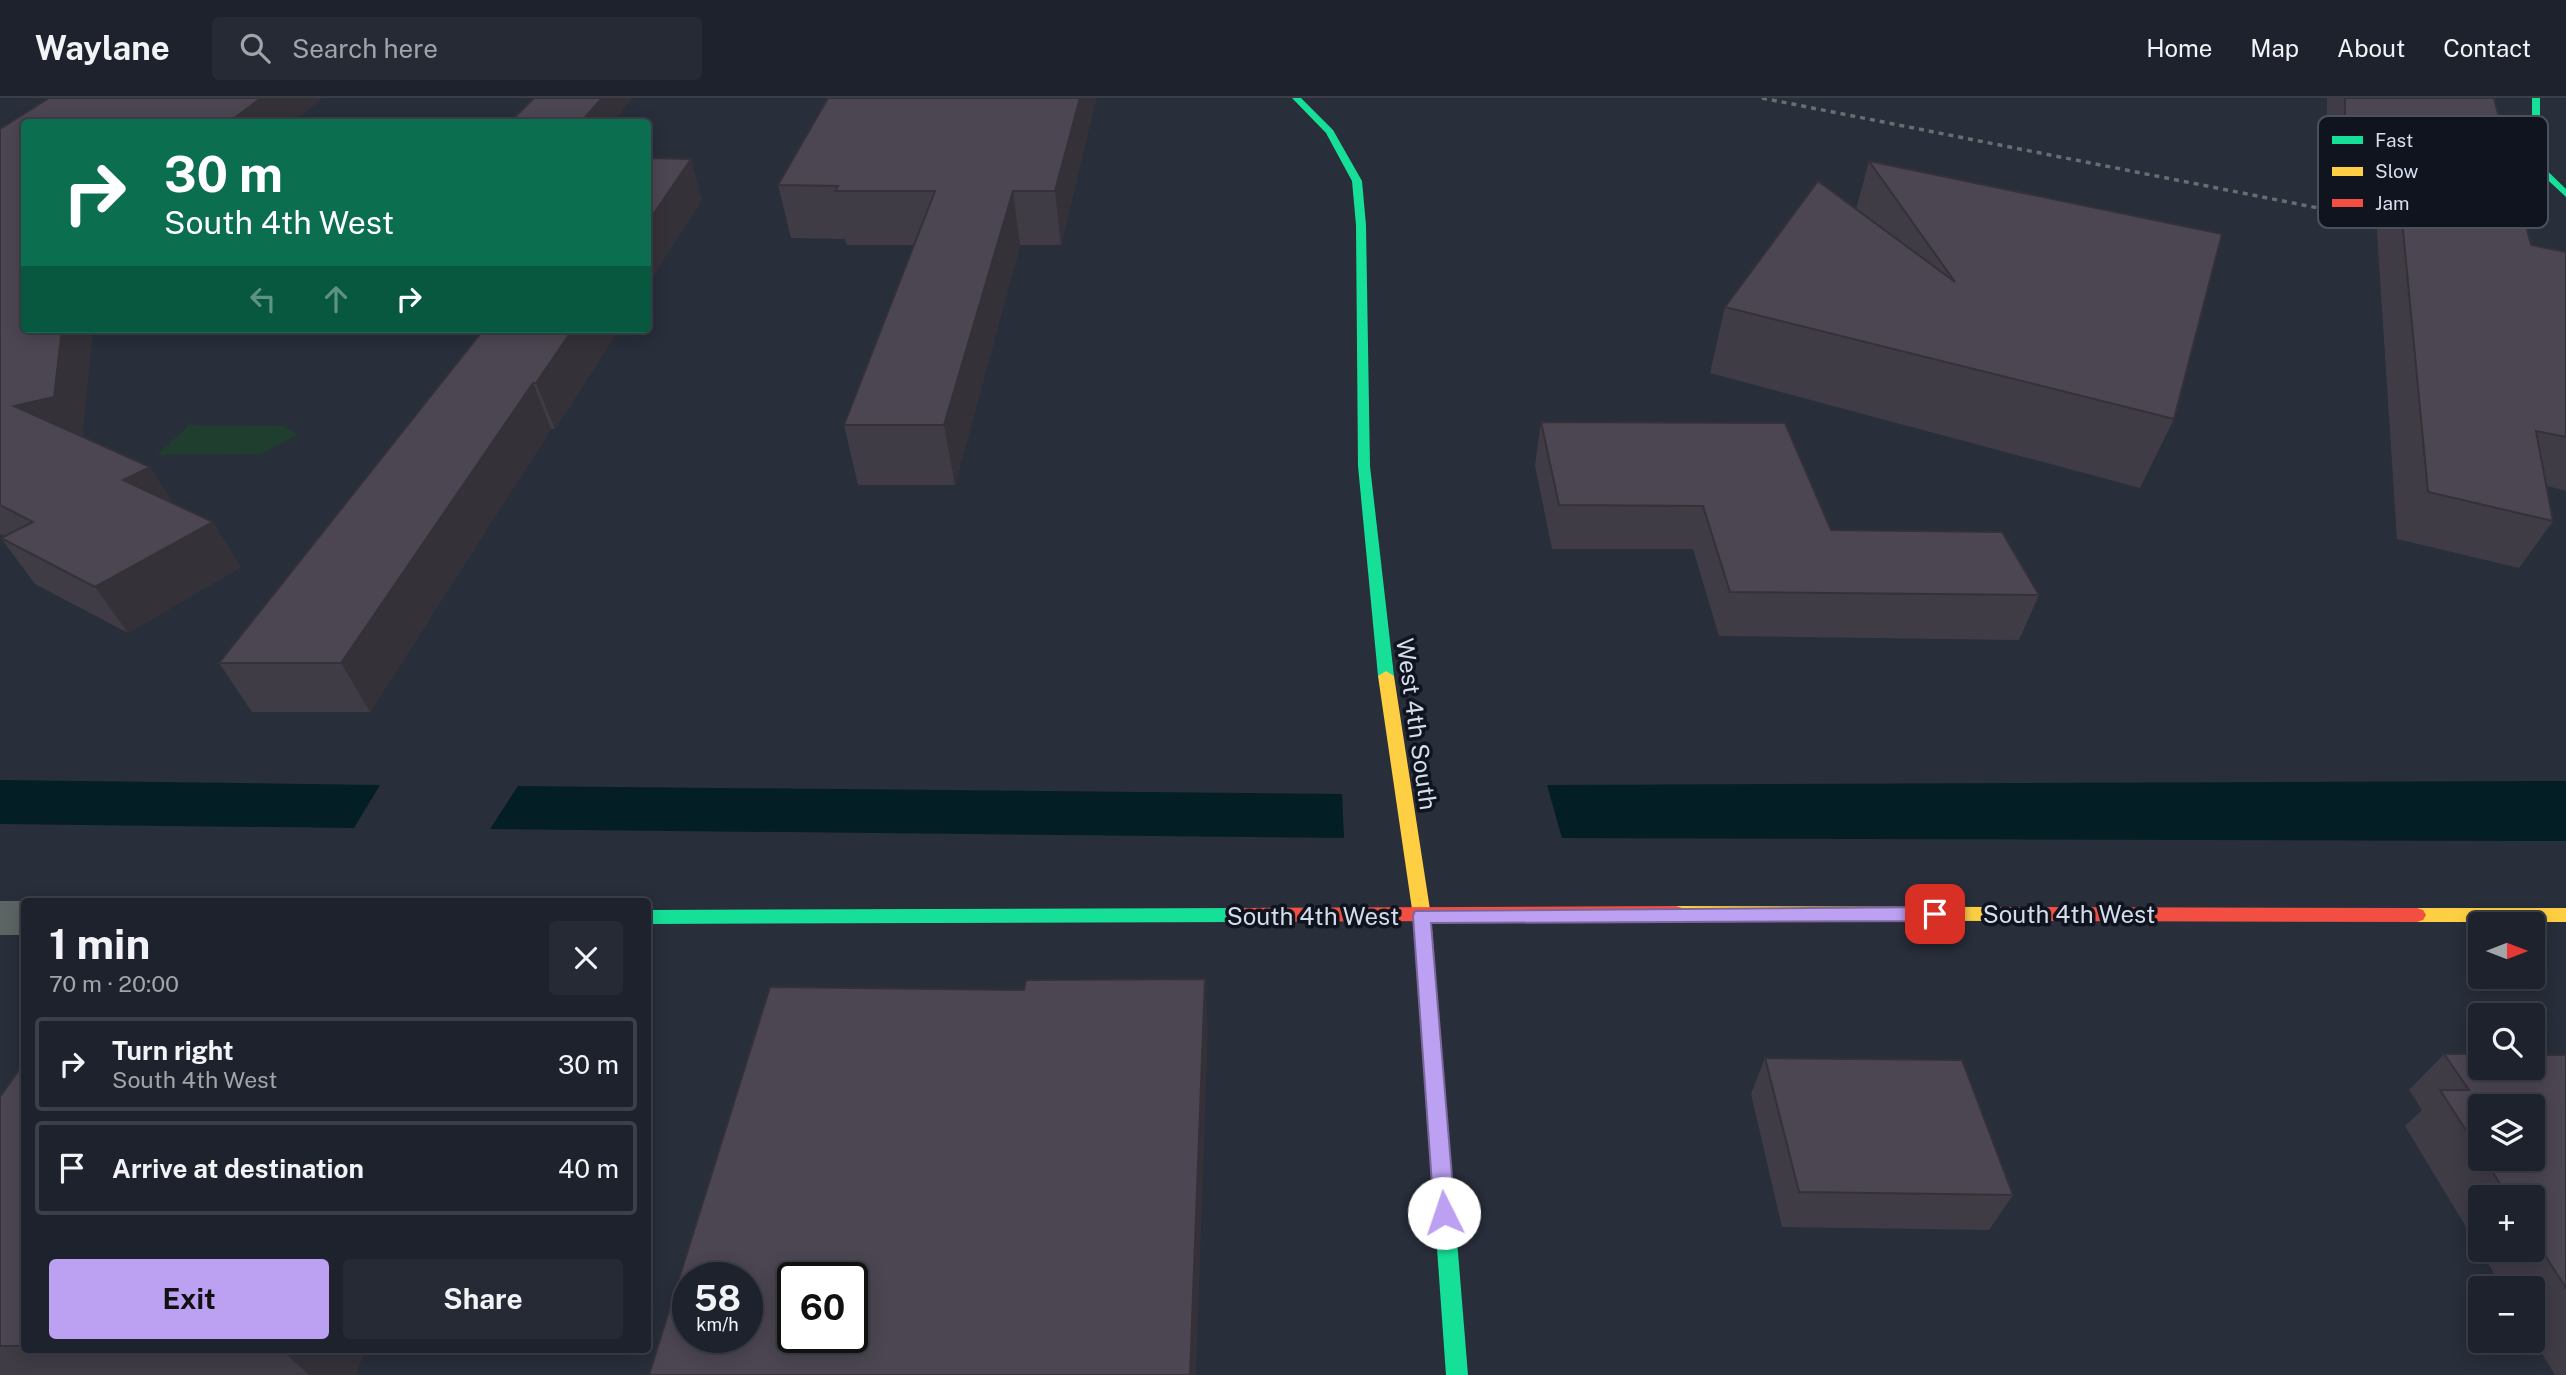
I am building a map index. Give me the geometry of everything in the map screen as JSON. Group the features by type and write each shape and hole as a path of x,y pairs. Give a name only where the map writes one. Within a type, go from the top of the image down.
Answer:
{"main road":[{"name":"West 4th South","path":"1296,98 1330,132 1357,181 1362,252 1364,466 1387,683 1422,916 1457,1375"},
{"path":"2536,98 2536,116"},
{"path":"2548,176 2566,194"},
{"name":"South 4th West","path":"651,917 1756,913 2566,915"}],"street":[{"path":"0,918 21,918"}],"green space":[{"path":"189,425 285,426 297,435 261,454 157,455"}],"water":[{"path":"0,780 380,785 354,828 0,824"},
{"path":"2566,781 2566,841 1562,838 1547,785"},
{"path":"518,786 1342,794 1344,838 490,829"}],"building":[{"path":"49,98 261,98 233,119 21,119 21,333 62,333 54,397 14,406 150,467 123,480 213,522 95,587 1,538 33,522 0,505 0,129"},
{"path":"534,98 602,98 584,119 513,119"},
{"path":"828,98 1080,98 1055,191 1013,191 944,425 844,425 935,191 835,191 838,186 778,185"},
{"path":"2345,98 2494,98 2499,116 2345,116"},
{"path":"651,158 691,159 651,218"},
{"path":"1869,161 2222,234 2174,419 1725,307 1818,181 1955,282"},
{"path":"2403,228 2527,228 2531,245 2566,252 2566,437 2536,431 2553,521 2428,492"},
{"path":"481,333 570,333 341,663 219,663"},
{"path":"1541,422 1785,423 1831,530 2002,532 2039,595 1730,592 1703,506 1559,505"},
{"path":"1205,979 1190,1375 649,1375 672,1301 672,1353 763,1353 763,1262 684,1262 770,987 1024,990 1026,980"},
{"path":"2444,1054 2468,1054 2468,1080 2545,1080 2545,1055 2566,1055 2566,1288 2545,1255 2545,1185 2501,1185 2492,1171 2545,1171 2545,1094 2468,1094 2468,1133 2440,1090 2469,1090"},
{"path":"1765,1058 1962,1060 2013,1195 1799,1192"},
{"path":"21,1067 21,1346 0,1346 0,1097"}],"railway":[{"path":"1762,98 2318,208"}],"traffic: fast":[{"path":"1296,98 1330,132 1357,181 1361,225 1364,466 1386,676"},
{"path":"2536,98 2536,116"},
{"path":"2548,176 2566,194"},
{"path":"651,917 1241,915"},
{"path":"1428,995 1457,1375"}],"traffic: slow":[{"path":"1386,676 1422,916 1428,995"},
{"path":"1676,913 1992,914"},
{"path":"2417,915 2566,915"}],"traffic: jam":[{"path":"1241,915 1676,913"},
{"path":"1992,914 2417,915"}],"route":[{"path":"1444,1213 1422,916 1935,914"}]}
